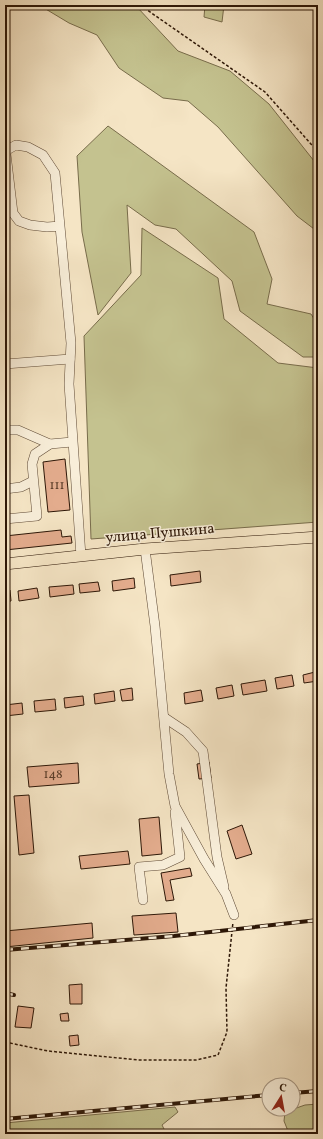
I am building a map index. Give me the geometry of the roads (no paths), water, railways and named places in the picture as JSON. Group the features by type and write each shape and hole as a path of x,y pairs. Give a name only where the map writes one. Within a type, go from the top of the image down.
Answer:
{"main road":[{"name":"улица Пушкина","path":"5,564 145,549 318,536"}],"lane":[{"path":"60,226 47,227 30,225 20,221 13,213 6,154 7,150 16,145 28,146 43,155 55,172 71,342 69,384 81,556"},
{"path":"5,364 70,359"},
{"path":"5,430 18,430 50,444"},
{"path":"5,519 38,516 32,464 35,454 50,444 72,442"},
{"path":"5,489 21,487 33,481"},
{"path":"143,900 139,867 163,865 180,857 175,806 169,774 165,718 145,549"},
{"path":"165,718 186,732 203,751 218,857 226,894 234,915"},
{"path":"175,806 204,859 226,894"}],"railway":[{"path":"5,950 174,936 318,920"},
{"path":"5,993 14,995"},
{"path":"301,1092 318,1091"},
{"path":"5,1119 261,1096"}]}
